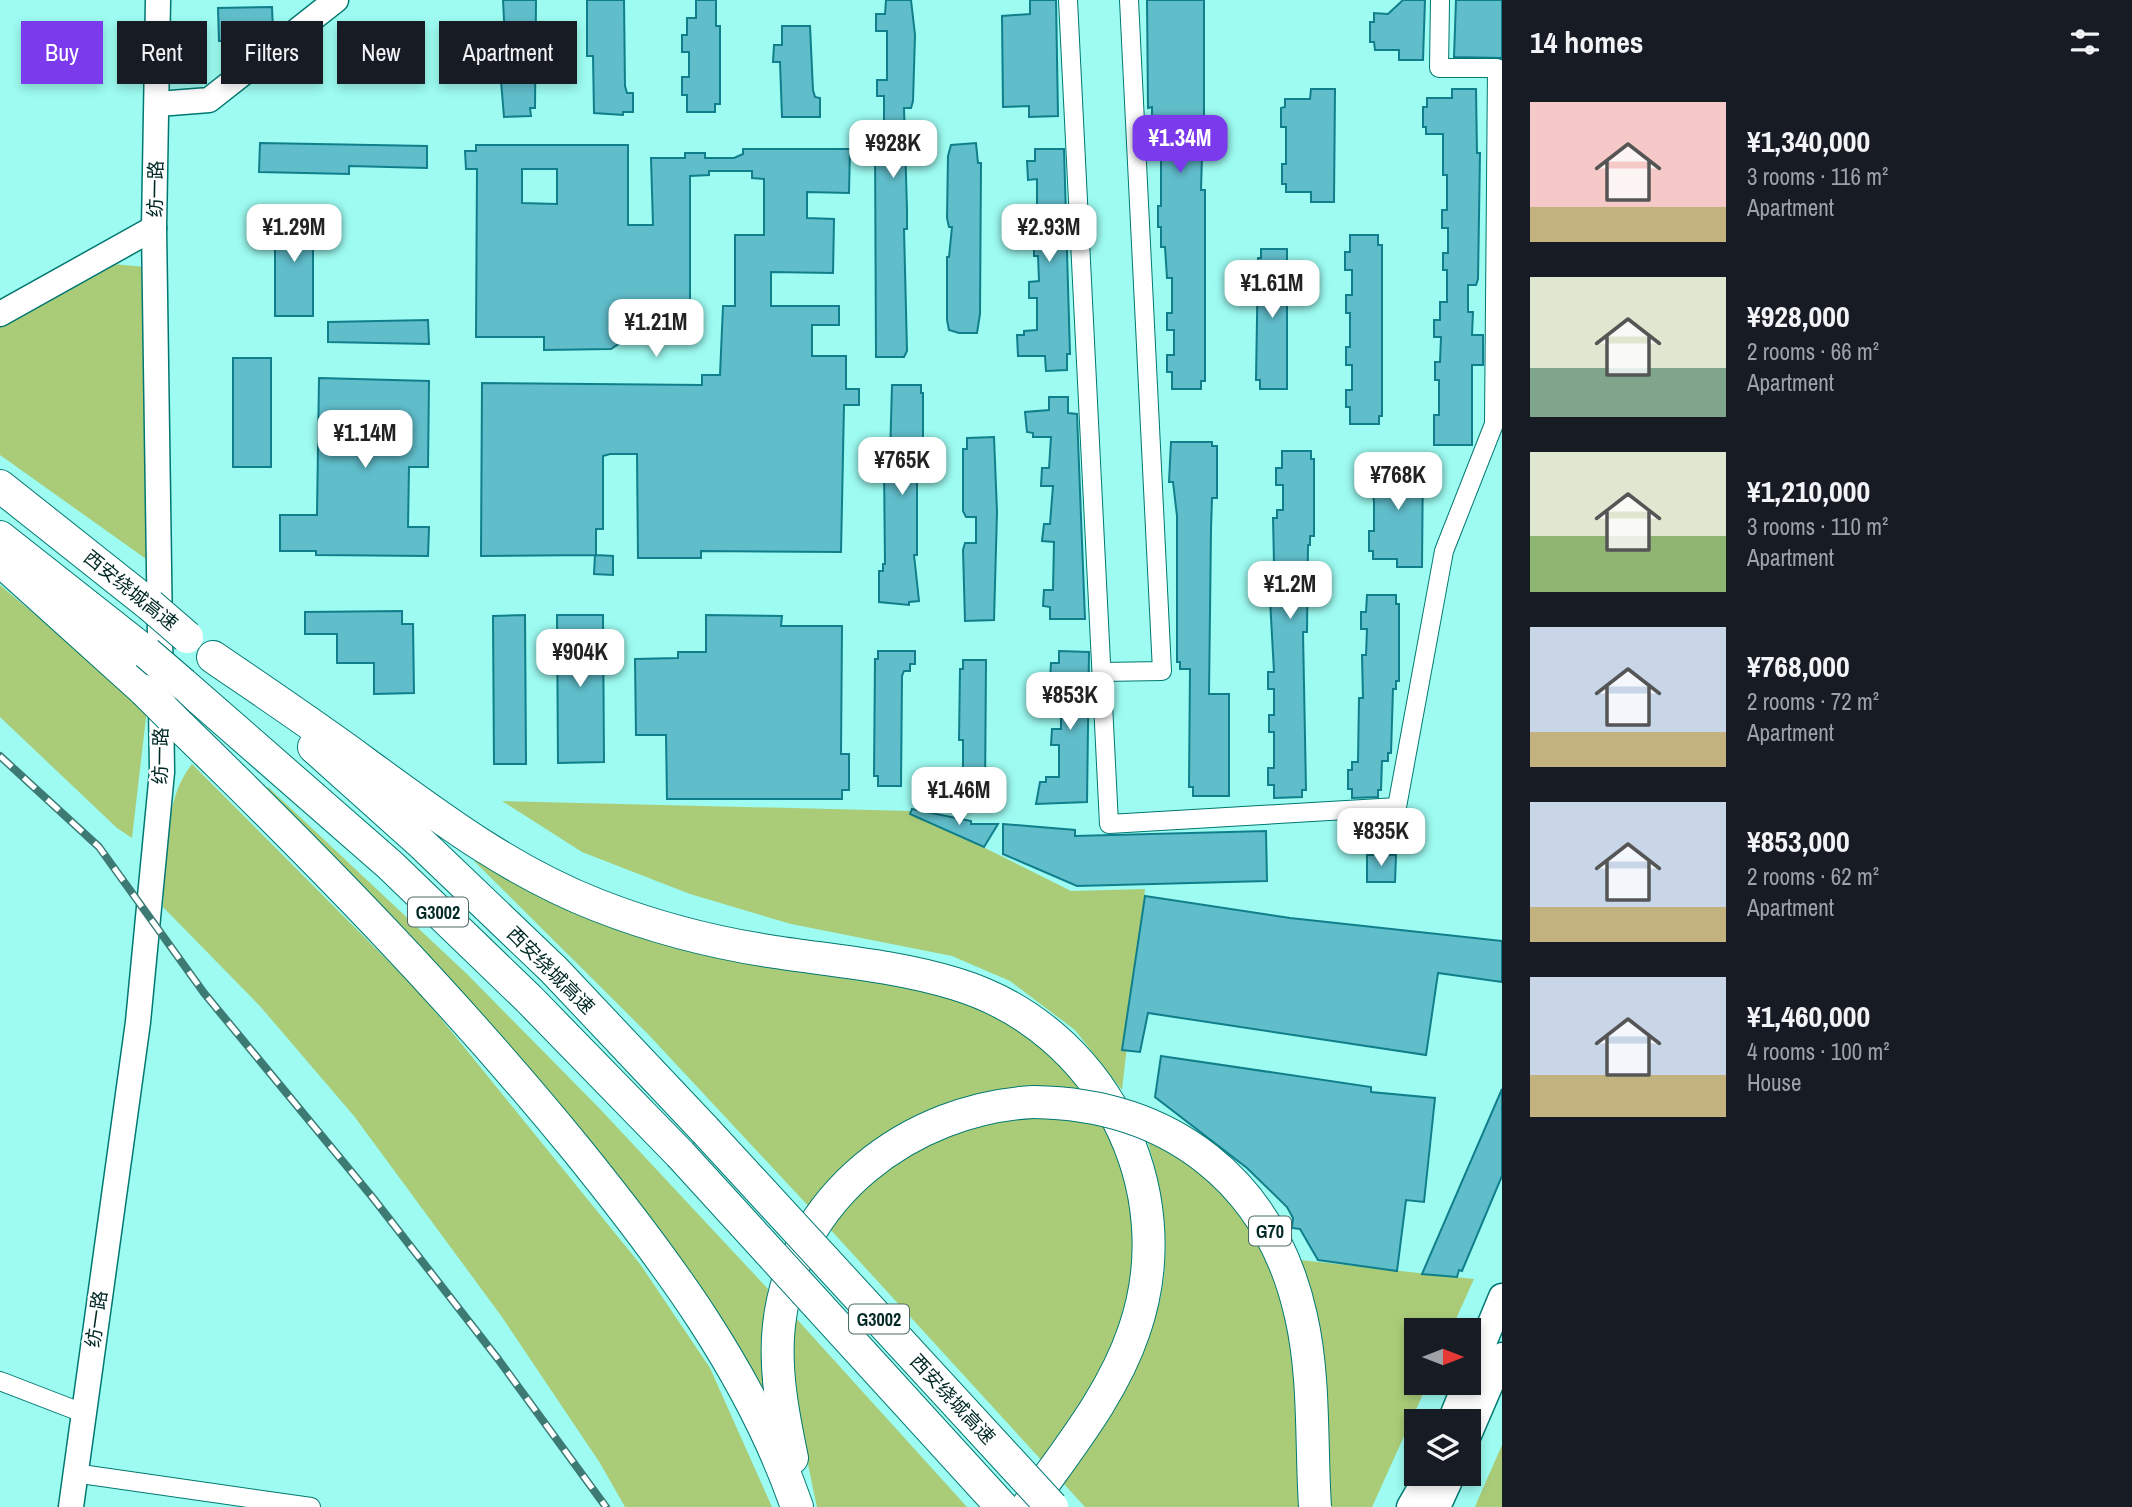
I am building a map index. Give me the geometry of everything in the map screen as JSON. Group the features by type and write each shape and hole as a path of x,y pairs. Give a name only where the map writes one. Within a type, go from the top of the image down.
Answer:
{"highway":[{"name":"西安绕城高速","path":"0,486 213,657 419,841 554,970 1052,1507"},
{"name":"西安绕城高速","path":"0,537 183,684 390,865 529,999 680,1154 1002,1507"},
{"path":"0,560 145,691 401,946 480,1033 610,1190 723,1349 769,1434 798,1507"},
{"path":"213,657 445,822 552,886 601,907 700,937 920,975 967,987 1020,1013 1076,1057 1094,1079 1119,1119 1134,1155 1147,1216 1146,1285 1134,1331 1112,1381 1027,1507"},
{"name":"G70","path":"798,1507 781,1399 778,1345 787,1284 809,1233 853,1178 896,1143 939,1121 969,1112 1034,1102 1104,1109 1134,1117 1164,1130 1196,1149 1223,1172 1259,1213 1280,1249 1301,1317 1309,1376 1315,1507"}],"main road":[{"path":"1481,1347 1502,1297"},
{"path":"1479,1409 1502,1356"},
{"path":"1413,1507 1423,1486"},
{"path":"1437,1507 1447,1486"}],"street":[{"name":"纺一路","path":"71,1507 138,1022 162,772 154,228 158,0"},
{"path":"158,104 208,100 336,0"},
{"path":"1068,0 1109,824 1397,807 1444,551 1494,424 1497,68 1439,68 1440,0"},
{"path":"1102,672 1162,671 1129,0"},
{"path":"0,314 154,228"},
{"path":"0,1381 83,1413"},
{"path":"74,1473 311,1507"}],"green space":[{"path":"112,264 146,267 149,561 0,455 0,324"},
{"path":"0,585 147,709 132,838 117,828 0,717"},
{"path":"192,764 421,994 640,1264 710,1368 772,1507 625,1507 600,1463 502,1317 354,1116 259,1005 163,907 171,814 182,779"},
{"path":"268,787 468,975 600,1109 768,1289 763,1344 767,1392 762,1392 263,792"},
{"path":"502,801 911,811 1071,891 1145,889 1122,1090 1075,1030 1010,981 952,956 791,924 690,894 582,852"},
{"path":"483,857 534,887 958,997 1023,1030 1088,1093 986,1096 813,1211 646,1032 474,861"},
{"path":"997,1113 1103,1117 1124,1171 1132,1204 1135,1242 1132,1277 1125,1310 1099,1372 1044,1463 829,1228 878,1165"},
{"path":"1144,1130 1243,1206 1289,1302 1306,1507 1085,1507 1064,1484 1120,1397 1141,1358 1155,1318 1164,1278 1165,1234 1159,1185"},
{"path":"1300,1260 1474,1279 1456,1318 1404,1318 1404,1395 1423,1395 1416,1409 1404,1409 1404,1436 1372,1507 1328,1507 1314,1303"},
{"path":"794,1316 967,1507 817,1507 799,1412 794,1364"},
{"path":"1502,1445 1502,1507 1475,1507 1477,1502"}],"building":[{"path":"503,0 536,0 536,21 504,21"},
{"path":"587,0 624,0 625,86 627,93 633,93 633,112 623,112 623,115 594,113 593,56 587,56"},
{"path":"696,0 716,0 716,26 720,26 720,104 715,104 715,112 687,112 687,95 682,95 682,77 689,77 689,52 682,52 682,35 687,35 687,18 696,18"},
{"path":"886,0 911,0 915,35 913,101 911,108 904,108 907,351 904,357 876,357 875,139 877,133 884,131 884,96 877,96 877,80 887,80 887,31 876,31 876,14 885,14"},
{"path":"1030,0 1056,0 1058,116 1029,117 1029,106 1003,107 1002,16 1030,14"},
{"path":"1147,0 1204,0 1204,118 1181,118 1180,155 1202,155 1201,190 1205,190 1205,381 1201,381 1201,389 1172,389 1172,372 1167,372 1167,355 1174,355 1174,330 1167,330 1167,313 1172,313 1172,278 1167,278 1165,247 1161,247 1161,227 1158,227 1158,206 1161,206 1161,135 1152,135 1152,107 1148,108"},
{"path":"1403,0 1425,0 1423,60 1399,60 1399,50 1375,50 1374,42 1370,42 1370,22 1374,22 1374,13 1388,14"},
{"path":"1456,0 1502,0 1502,58 1454,57"},
{"path":"272,7 273,21 221,21 219,41 218,8"},
{"path":"782,26 810,26 813,90 815,97 820,98 820,117 782,117 780,62 773,62 774,45 782,45"},
{"path":"501,84 535,84 535,108 530,108 531,116 504,117"},
{"path":"1311,89 1335,89 1334,202 1311,202 1311,192 1286,192 1286,184 1282,184 1282,164 1286,164 1286,127 1281,127 1281,108 1285,107 1285,99 1310,99"},
{"path":"1452,89 1476,89 1477,153 1480,153 1478,279 1476,285 1468,285 1468,312 1473,312 1472,335 1483,335 1483,365 1472,365 1472,445 1434,445 1434,415 1439,415 1439,380 1435,380 1435,362 1440,362 1441,337 1434,337 1434,320 1440,320 1440,302 1447,302 1447,270 1443,270 1443,253 1448,253 1448,228 1442,228 1442,210 1447,210 1447,175 1443,175 1443,134 1426,134 1426,127 1423,127 1423,107 1427,107 1427,98 1452,98"},
{"path":"260,143 427,146 427,168 349,166 349,174 259,172"},
{"path":"976,143 978,163 981,163 980,314 977,333 959,333 949,330 947,320 947,257 952,227 949,227 947,218 948,156 951,145"},
{"path":"476,145 628,145 628,225 653,225 651,158 685,158 685,153 705,153 705,158 734,158 743,154 743,149 850,149 849,193 807,192 807,218 834,219 833,273 771,272 771,306 839,306 839,325 812,325 812,356 846,356 846,389 859,389 859,405 844,405 841,552 701,551 701,558 638,558 637,454 610,454 603,456 603,529 596,529 596,555 613,556 613,575 594,574 595,555 481,556 482,383 702,385 702,375 720,375 723,306 735,306 735,235 764,235 764,179 752,178 752,171 709,171 709,175 690,176 690,334 653,335 653,321 611,349 544,350 544,337 476,337 477,169 466,169 465,151 476,151","holes":["522,169 557,169 557,204 522,203"]},
{"path":"1035,149 1064,149 1070,354 1067,354 1067,370 1046,371 1045,356 1018,356 1017,335 1024,335 1024,331 1037,330 1037,298 1029,298 1029,282 1039,281 1038,256 1034,256 1034,243 1027,243 1027,227 1037,226 1037,179 1028,180 1027,161 1035,161"},
{"path":"275,212 313,212 313,316 275,316"},
{"path":"1350,235 1378,235 1378,245 1382,245 1382,416 1379,416 1379,424 1350,424 1350,407 1346,407 1346,390 1352,390 1352,365 1346,365 1346,347 1350,347 1350,313 1346,313 1346,295 1352,295 1352,270 1345,270 1345,252 1350,252"},
{"path":"1261,249 1287,249 1287,389 1260,389 1260,380 1256,380 1258,258 1261,258"},
{"path":"428,320 429,344 328,342 328,322"},
{"path":"233,358 271,358 271,467 233,467"},
{"path":"319,378 429,381 428,467 409,467 408,527 429,527 428,556 316,555 316,551 280,551 280,515 317,515"},
{"path":"892,385 921,385 923,393 923,448 920,448 920,456 917,456 917,555 914,555 919,601 909,602 909,605 879,602 879,571 883,571 885,564 884,465 887,457 890,457"},
{"path":"1049,397 1068,397 1068,413 1077,414 1085,619 1050,619 1050,607 1043,606 1044,590 1053,590 1054,542 1042,541 1044,524 1050,524 1053,486 1041,486 1042,468 1049,468 1051,437 1033,437 1033,433 1027,432 1025,412 1049,410"},
{"path":"994,437 997,512 994,620 965,621 963,550 965,543 976,543 976,517 966,517 963,511 963,449 967,449 967,438"},
{"path":"1171,442 1212,442 1212,446 1217,446 1217,498 1212,498 1211,529 1209,694 1229,694 1229,796 1193,796 1193,787 1189,787 1190,669 1180,669 1180,662 1177,662 1177,516 1173,482 1169,482"},
{"path":"1282,451 1311,451 1311,459 1314,459 1314,536 1310,536 1308,545 1307,632 1303,632 1306,790 1302,790 1302,797 1274,798 1274,785 1268,785 1268,768 1274,768 1274,732 1269,732 1269,715 1274,715 1274,689 1268,689 1268,672 1274,672 1268,563 1274,563 1273,518 1277,518 1277,510 1283,510 1283,485 1276,485 1276,468 1282,468"},
{"path":"1399,455 1423,455 1422,567 1397,567 1397,559 1373,559 1373,551 1369,551 1369,531 1374,531 1374,502 1373,494 1369,494 1369,474 1374,474 1374,466 1399,466"},
{"path":"1367,595 1396,595 1396,604 1399,604 1399,681 1396,681 1396,689 1393,689 1391,753 1388,753 1388,761 1382,761 1381,790 1378,790 1378,797 1352,798 1352,789 1348,789 1348,770 1352,770 1352,762 1358,762 1359,698 1363,698 1362,655 1366,655 1367,629 1361,629 1361,612 1366,612"},
{"path":"402,611 402,624 413,624 414,693 374,694 374,663 337,663 337,634 305,634 305,612"},
{"path":"525,615 526,764 494,764 493,616"},
{"path":"557,615 603,615 604,762 558,763"},
{"path":"706,615 782,616 781,626 842,626 841,754 849,754 849,790 842,790 842,799 667,799 666,735 636,735 635,659 678,658 678,652 706,652"},
{"path":"878,651 915,651 915,664 910,664 910,671 904,671 902,676 901,786 878,786 878,776 874,776 875,659 878,659"},
{"path":"1059,651 1089,652 1087,802 1036,804 1040,782 1046,782 1046,777 1059,777 1059,745 1051,745 1052,729 1061,729 1061,680 1050,680 1051,663 1059,663"},
{"path":"963,660 986,660 985,795 955,795 955,775 963,771 963,740 959,740 960,669 963,669"},
{"path":"912,809 971,821 971,824 998,824 984,847 910,814"},
{"path":"1003,824 1075,830 1075,836 1266,831 1267,881 1077,886 1003,854"},
{"path":"1367,855 1396,855 1395,882 1367,882"},
{"path":"1145,896 1290,918 1502,941 1502,982 1438,973 1426,1055 1148,1013 1140,1052 1122,1050"},
{"path":"1161,1056 1371,1087 1371,1092 1435,1098 1424,1202 1406,1200 1397,1271 1318,1260 1300,1229 1292,1228 1293,1218 1287,1207 1247,1168 1155,1097"},
{"path":"1502,1089 1502,1176 1462,1271 1459,1270 1457,1277 1422,1274"}],"railway":[{"path":"0,756 99,847 204,993 373,1198 498,1359 606,1507"}]}
